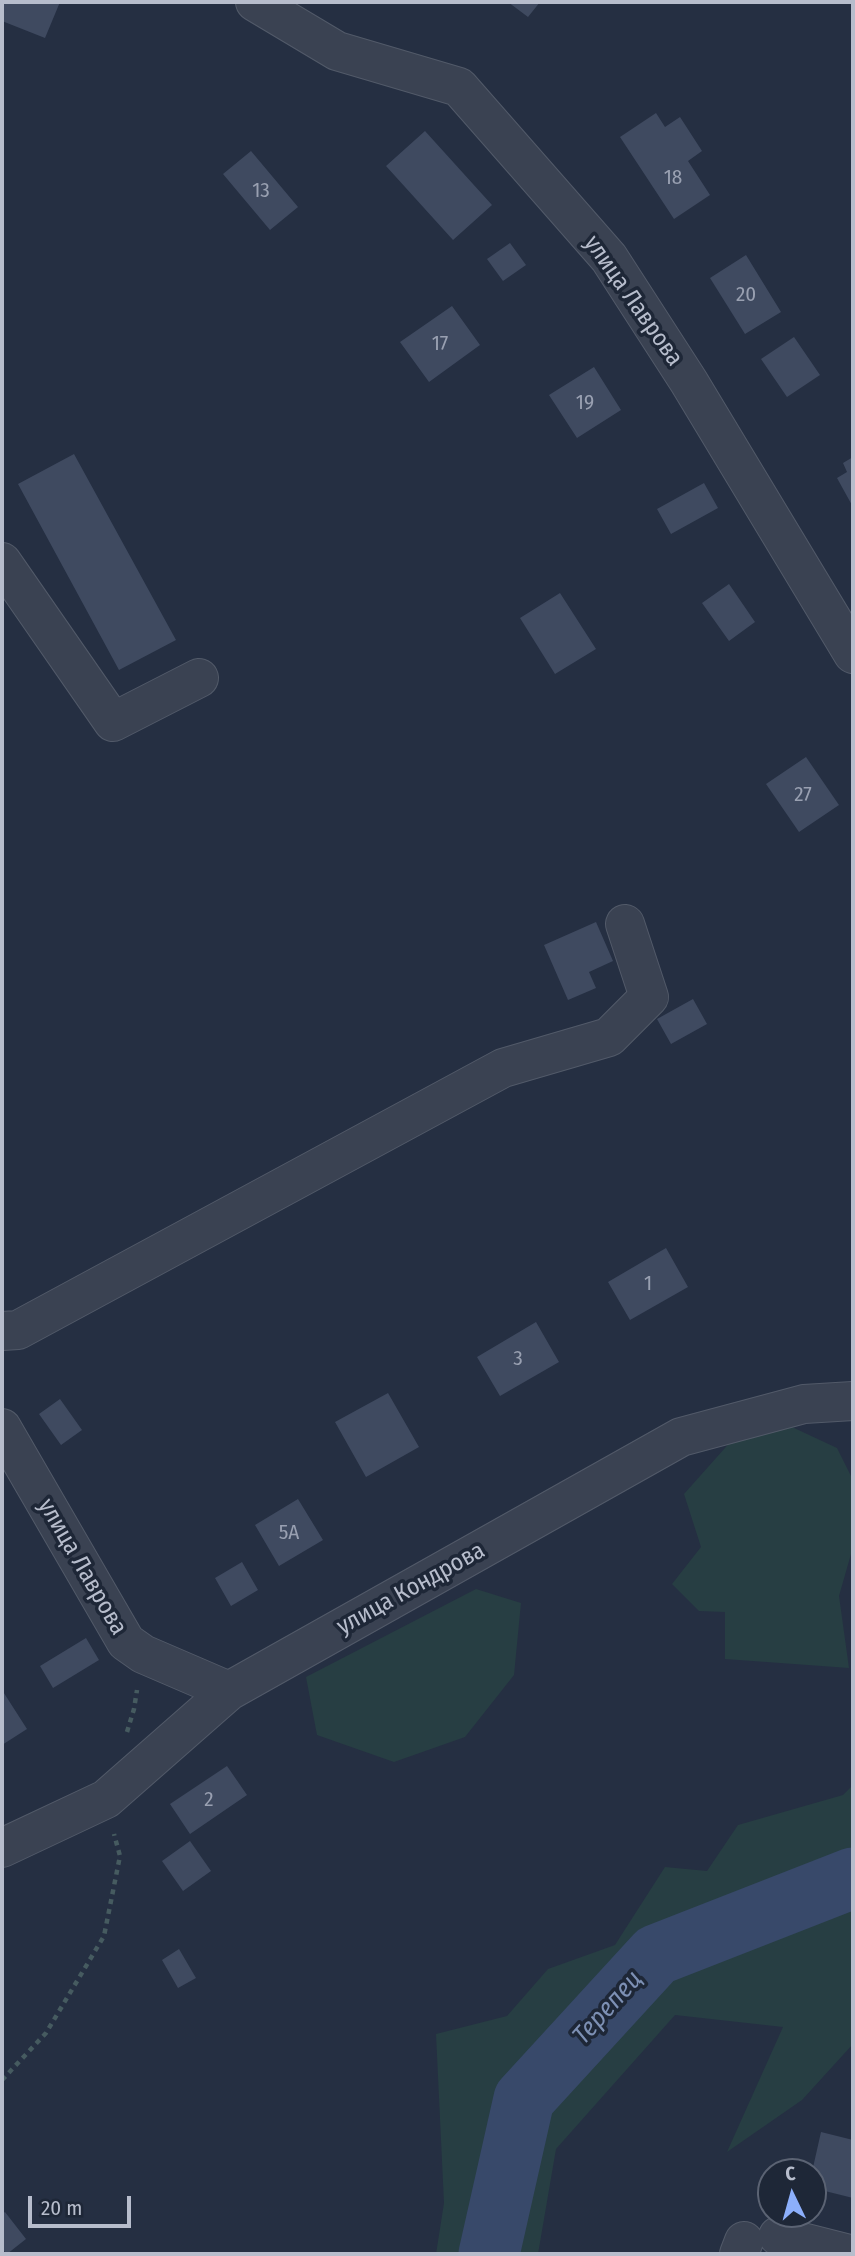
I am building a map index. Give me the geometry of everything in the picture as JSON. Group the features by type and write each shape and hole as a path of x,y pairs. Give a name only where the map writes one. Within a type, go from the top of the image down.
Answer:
{"street":[{"name":"улица Лаврова","path":"256,2 337,51 459,87 609,258 689,382 853,653"},
{"path":"2,562 113,722 199,678"},
{"path":"2,1331 18,1330 503,1068 608,1037 649,997 625,924"},
{"name":"улица Кондрова","path":"2,1848 106,1798 229,1691 681,1437 804,1404 853,1401"},
{"name":"улица Лаврова","path":"2,1428 126,1642 143,1654 229,1691"},
{"path":"753,2244 849,2254"}],"path":[{"path":"126,1735 134,1709 143,1654"},
{"path":"2,2080 47,2033 104,1936 120,1856 106,1798"}],"green space":[{"path":"792,1427 837,1448 853,1480 853,1547 839,1596 849,1668 725,1659 725,1612 699,1611 672,1584 701,1547 684,1494 733,1439"},
{"path":"476,1589 521,1603 514,1675 465,1737 394,1762 317,1735 306,1677"},
{"path":"853,1785 853,2044 802,2100 727,2152 783,2027 675,2015 556,2149 538,2254 436,2254 444,2203 436,2034 507,2016 548,1969 615,1945 665,1867 707,1871 738,1825 843,1795"}],"building":[{"path":"2,2 60,2 45,38 2,21"},
{"path":"508,2 540,2 528,17"},
{"path":"656,113 665,127 680,117 702,151 688,161 710,195 674,219 620,137"},
{"path":"425,131 492,205 453,240 386,166"},
{"path":"251,151 298,207 270,230 223,174"},
{"path":"510,243 526,265 503,281 487,259"},
{"path":"746,255 781,312 745,334 710,278"},
{"path":"452,306 480,345 429,382 400,342"},
{"path":"794,337 820,375 787,397 761,359"},
{"path":"594,367 621,410 577,438 549,395"},
{"path":"74,454 176,640 119,670 18,484"},
{"path":"853,457 853,507 837,478 847,472 843,463"},
{"path":"704,483 718,508 671,534 657,509"},
{"path":"729,584 755,622 729,641 702,603"},
{"path":"560,593 596,649 555,674 520,618"},
{"path":"806,757 839,805 799,832 766,784"},
{"path":"596,922 613,961 589,972 596,988 568,1000 544,945"},
{"path":"693,999 707,1024 671,1044 657,1019"},
{"path":"666,1248 688,1287 630,1320 608,1282"},
{"path":"536,1322 559,1362 500,1396 477,1357"},
{"path":"388,1393 419,1447 366,1477 335,1422"},
{"path":"60,1399 82,1430 61,1445 39,1414"},
{"path":"298,1499 323,1540 279,1566 255,1525"},
{"path":"242,1562 258,1590 231,1606 215,1578"},
{"path":"86,1638 99,1660 53,1688 40,1666"},
{"path":"2,1690 27,1729 2,1745"},
{"path":"227,1766 247,1795 190,1834 170,1804"},
{"path":"190,1841 211,1871 183,1891 162,1861"},
{"path":"179,1949 196,1978 178,1988 162,1960"},
{"path":"821,2132 853,2140 853,2198 827,2192 827,2158 815,2158"},
{"path":"5,2212 26,2239 7,2254 2,2249 2,2214"}],"waterway":[{"name":"Терепец","path":"489,2254 524,2099 656,1955 853,1878"}]}
